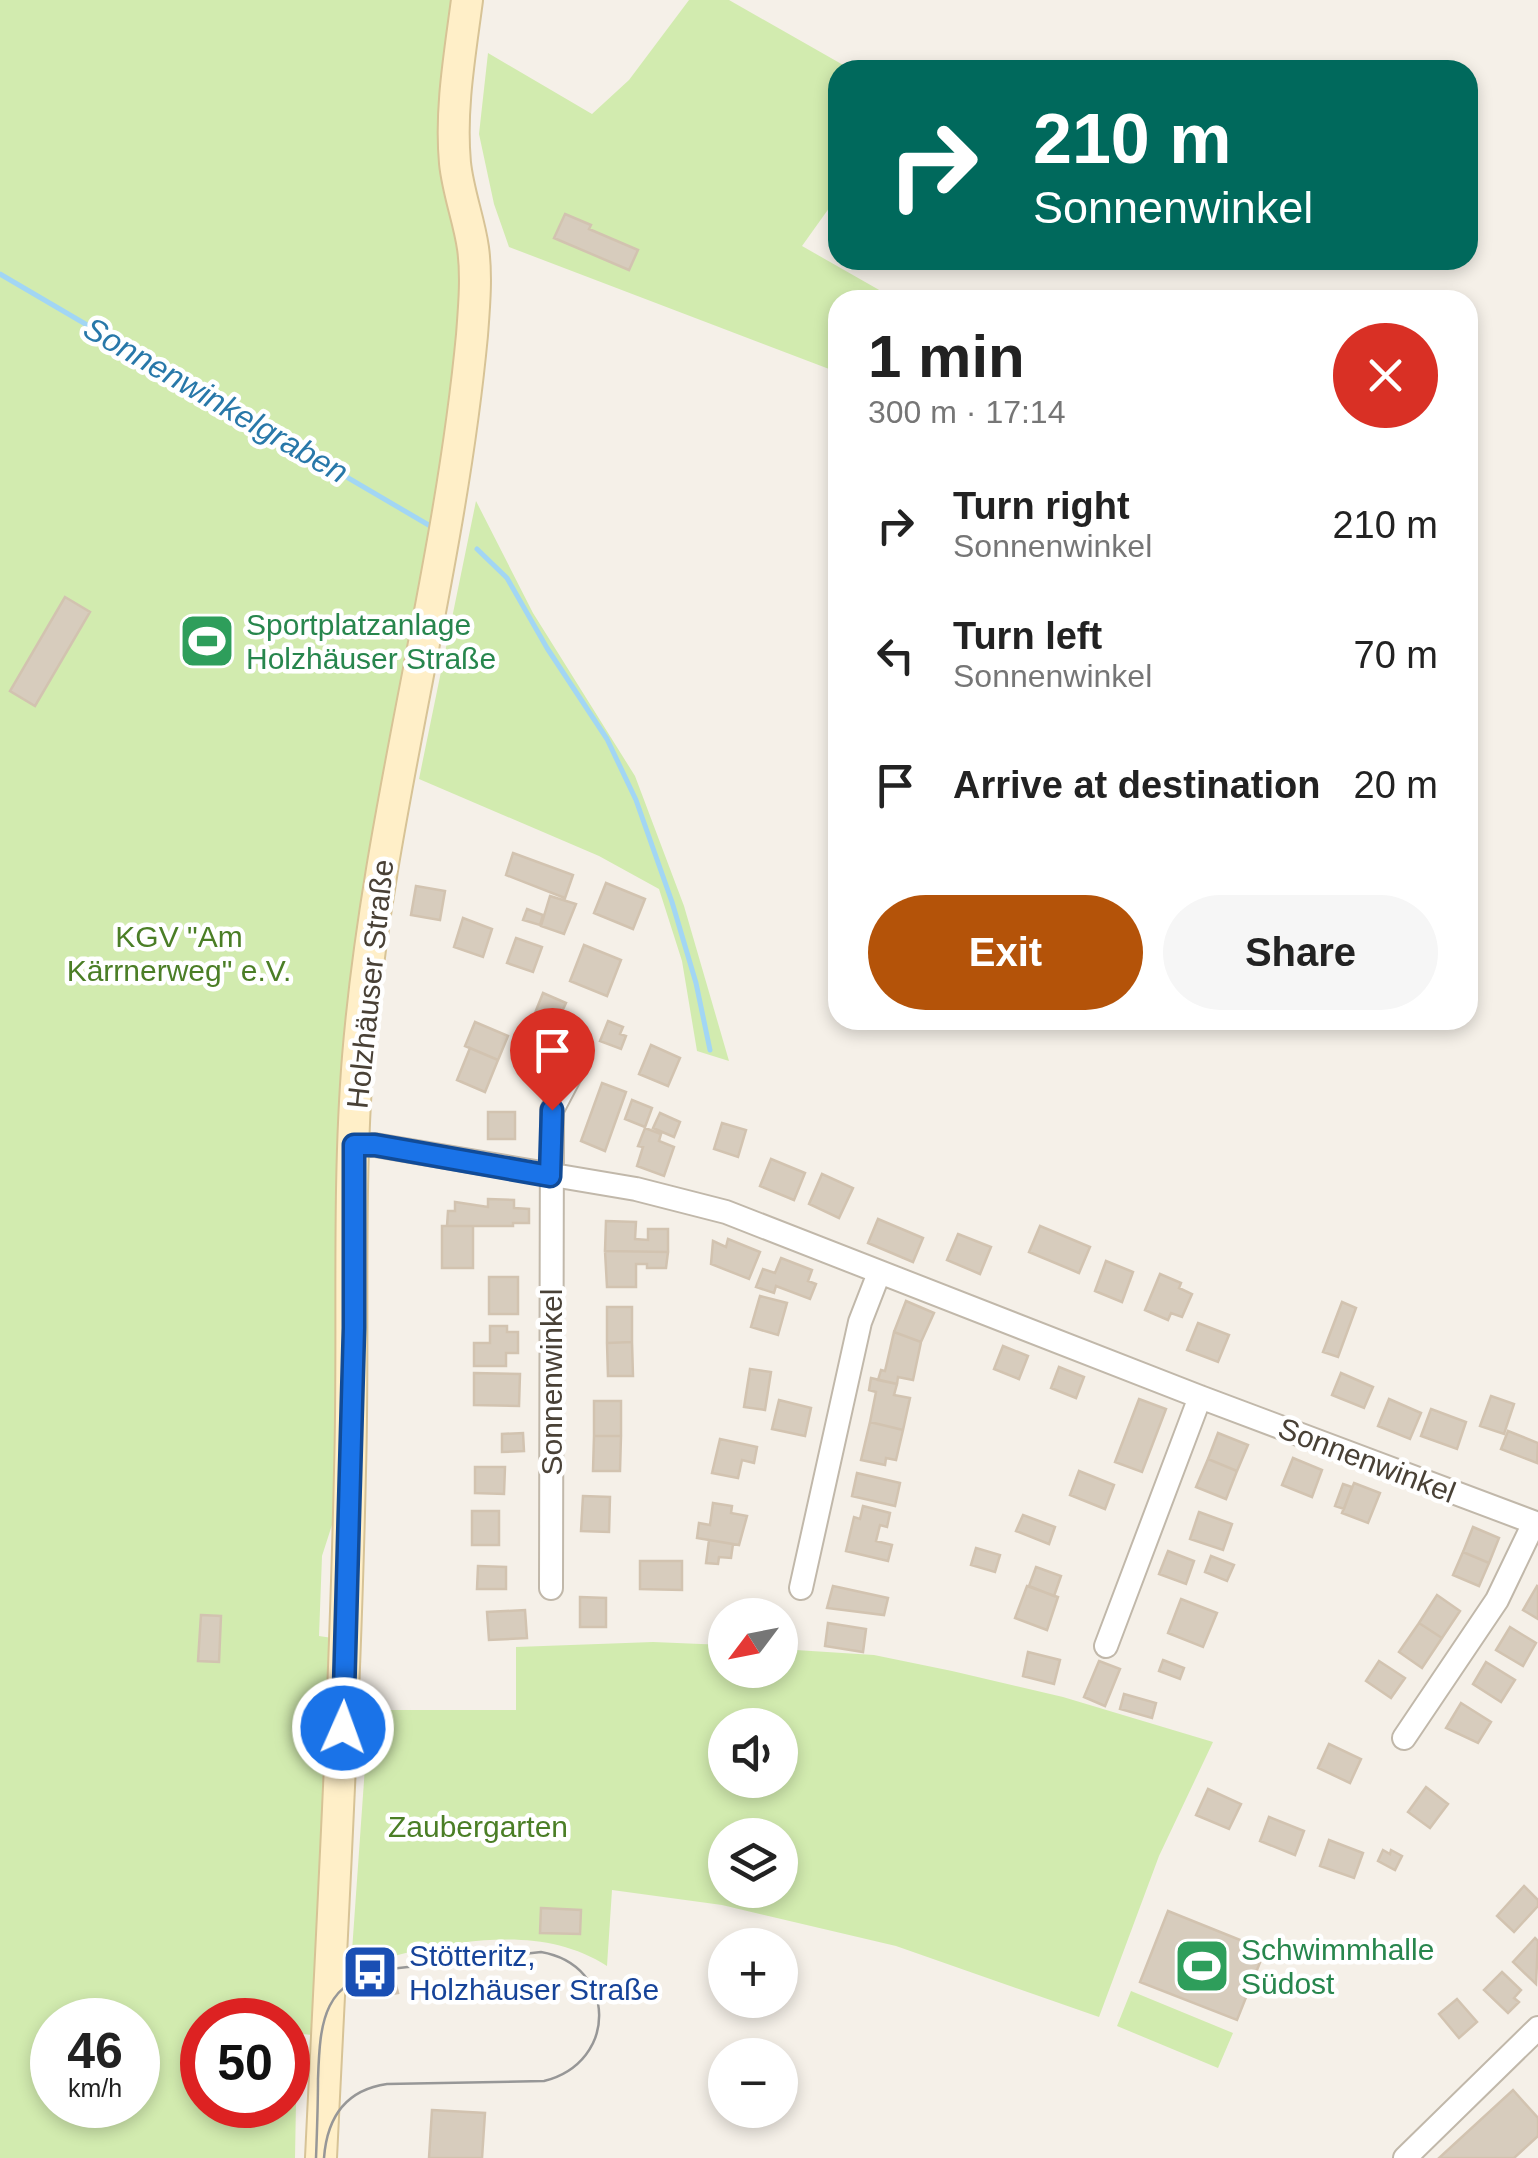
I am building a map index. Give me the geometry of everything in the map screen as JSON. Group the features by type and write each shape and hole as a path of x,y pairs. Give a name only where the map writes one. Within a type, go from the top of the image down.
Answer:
{"main road":[{"name":"Holzhäuser Straße","path":"321,2158 346,1635 358,1054 397,770 448,520 472,331 474,254 456,164 455,135 455,95 467,0"}],"street":[{"name":"Sonnenwinkel","path":"552,1588 552,1110 570,1074"},
{"name":"Sonnenwinkel","path":"354,1145 375,1145 636,1190 726,1212 1536,1524 1497,1600 1404,1738"},
{"path":"801,1588 860,1322 878,1273"},
{"path":"1106,1646 1200,1397"},
{"path":"1405,2158 1538,2028"}],"green space":[{"name":"KGV \"Am Kärrnerweg\" e.V.","path":"0,0 451,0 441,143 461,256 460,343 439,517 385,780 340,1500 322,1556 319,1636 339,1639 312,2035 310,1998 180,1998 180,2128 296,2128 295,2158 0,2158"},
{"path":"689,0 729,0 834,60 828,60 828,210 802,246 828,261 828,270 844,270 879,290 828,290 828,369 509,247 494,204 479,134 488,53 592,114 629,80"},
{"path":"476,501 533,613 635,776 684,906 729,1061 697,1051 682,961 659,889 599,856 419,779"},
{"name":"Zaubergarten","path":"653,1642 708,1644 708,1688 798,1688 798,1650 874,1655 1063,1697 1213,1742 1159,1856 1099,2017 896,1946 735,1908 798,1908 798,1818 708,1818 708,1903 612,1890 607,1966 563,1946 516,1940 467,1942 358,1960 352,1951 369,1710 516,1710 516,1647"},
{"path":"1131,1991 1233,2033 1218,2068 1117,2026"}],"building":[{"path":"565,214 638,250 629,270 554,238"},
{"path":"65,597 90,612 35,706 10,691"},
{"path":"513,853 573,875 565,898 506,875"},
{"path":"606,883 645,899 633,929 594,913"},
{"path":"416,886 445,891 440,920 411,915"},
{"path":"550,896 576,904 564,934 541,926"},
{"path":"527,909 543,915 540,925 523,920"},
{"path":"463,918 492,929 483,957 454,947"},
{"path":"516,938 542,947 533,972 507,963"},
{"path":"584,945 621,960 607,996 570,981"},
{"path":"543,993 566,1003 552,1033 531,1023"},
{"path":"608,1021 623,1027 620,1034 626,1036 621,1049 600,1041"},
{"path":"475,1022 508,1036 498,1060 465,1046"},
{"path":"651,1045 680,1058 668,1086 639,1074"},
{"path":"470,1048 498,1060 485,1092 457,1080"},
{"path":"602,1083 626,1092 605,1151 581,1141"},
{"path":"632,1100 652,1108 645,1127 625,1119"},
{"path":"488,1112 515,1112 515,1139 488,1139"},
{"path":"660,1113 680,1122 674,1137 653,1128"},
{"path":"722,1123 746,1130 738,1157 714,1149"},
{"path":"645,1128 661,1134 659,1141 674,1147 664,1176 637,1166 643,1147 638,1146"},
{"path":"771,1159 805,1173 794,1200 760,1186"},
{"path":"822,1174 853,1188 839,1218 809,1204"},
{"path":"488,1199 514,1200 514,1208 529,1209 529,1223 447,1226 448,1211 455,1211 455,1202 488,1207"},
{"path":"878,1219 923,1238 913,1262 868,1243"},
{"path":"606,1221 636,1222 635,1239 648,1240 648,1229 668,1229 668,1252 605,1251"},
{"path":"442,1226 473,1226 473,1268 442,1268"},
{"path":"1040,1226 1090,1247 1079,1273 1029,1252"},
{"path":"958,1234 991,1247 980,1274 947,1260"},
{"path":"728,1239 760,1252 749,1279 711,1264 713,1241 726,1247"},
{"path":"605,1251 668,1252 666,1268 636,1264 636,1287 607,1287"},
{"path":"781,1258 812,1270 808,1281 816,1284 810,1299 776,1286 774,1293 756,1287 763,1269 775,1273"},
{"path":"1106,1261 1133,1272 1122,1302 1095,1291"},
{"path":"1160,1274 1181,1283 1179,1288 1192,1294 1182,1317 1171,1313 1168,1320 1145,1310"},
{"path":"489,1277 518,1277 518,1314 489,1314"},
{"path":"760,1296 787,1303 778,1335 751,1327"},
{"path":"906,1301 934,1313 921,1342 894,1332"},
{"path":"1342,1302 1356,1308 1338,1357 1323,1352"},
{"path":"607,1307 632,1307 632,1342 607,1343"},
{"path":"1198,1323 1229,1335 1218,1362 1187,1350"},
{"path":"490,1326 507,1326 507,1332 518,1332 518,1353 506,1353 506,1366 474,1366 474,1343 490,1343"},
{"path":"894,1332 921,1342 913,1380 898,1377 897,1384 878,1380 881,1370 885,1371"},
{"path":"632,1342 633,1376 608,1376 607,1343"},
{"path":"1003,1346 1028,1356 1019,1379 994,1369"},
{"path":"1059,1367 1084,1377 1076,1398 1051,1388"},
{"path":"750,1369 771,1372 765,1410 744,1407"},
{"path":"474,1373 520,1374 519,1406 474,1405"},
{"path":"1341,1373 1373,1387 1364,1408 1332,1395"},
{"path":"871,1378 897,1384 894,1395 910,1398 903,1430 870,1422 876,1392 869,1390"},
{"path":"1491,1396 1514,1404 1504,1434 1480,1426"},
{"path":"1139,1399 1166,1409 1142,1472 1115,1462"},
{"path":"1389,1399 1421,1413 1410,1439 1378,1426"},
{"path":"779,1400 811,1408 805,1436 772,1429"},
{"path":"594,1401 621,1401 621,1436 594,1436"},
{"path":"1431,1409 1466,1422 1457,1449 1421,1436"},
{"path":"870,1422 903,1430 896,1460 886,1458 885,1465 861,1460"},
{"path":"1508,1431 1538,1443 1537,1463 1501,1449"},
{"path":"523,1433 524,1451 502,1452 502,1434"},
{"path":"1218,1433 1248,1445 1237,1471 1208,1459"},
{"path":"594,1436 621,1436 620,1471 593,1471"},
{"path":"720,1439 757,1447 754,1463 742,1460 738,1478 712,1473"},
{"path":"1293,1458 1322,1470 1312,1497 1282,1485"},
{"path":"1208,1459 1237,1471 1226,1499 1196,1487"},
{"path":"475,1467 505,1467 504,1494 475,1493"},
{"path":"1079,1471 1114,1485 1105,1509 1070,1495"},
{"path":"857,1473 900,1483 895,1506 852,1496"},
{"path":"1354,1483 1380,1493 1368,1523 1342,1513"},
{"path":"1343,1484 1352,1487 1344,1509 1335,1506"},
{"path":"583,1496 610,1497 609,1532 581,1531"},
{"path":"713,1503 732,1506 731,1513 747,1516 739,1545 697,1538 699,1523 710,1525"},
{"path":"863,1506 890,1513 887,1527 880,1525 876,1541 892,1545 888,1561 846,1551 854,1517 860,1519"},
{"path":"472,1511 499,1511 499,1545 472,1545"},
{"path":"1199,1512 1232,1524 1223,1550 1190,1539"},
{"path":"1023,1515 1055,1527 1049,1544 1016,1531"},
{"path":"1473,1527 1499,1538 1489,1563 1463,1552"},
{"path":"709,1540 733,1544 731,1558 719,1557 718,1564 706,1563"},
{"path":"976,1548 1000,1555 995,1572 971,1565"},
{"path":"1168,1551 1194,1561 1186,1584 1159,1574"},
{"path":"1463,1552 1489,1563 1479,1586 1453,1575"},
{"path":"1211,1556 1234,1565 1227,1581 1205,1572"},
{"path":"640,1561 682,1561 682,1590 640,1589"},
{"path":"478,1566 506,1567 506,1589 477,1589"},
{"path":"1036,1567 1061,1576 1054,1596 1029,1586"},
{"path":"833,1586 888,1598 884,1615 827,1608"},
{"path":"1027,1586 1058,1597 1047,1630 1015,1618"},
{"path":"1538,1587 1538,1619 1523,1610"},
{"path":"1437,1595 1460,1611 1442,1638 1419,1623"},
{"path":"580,1597 606,1598 606,1627 580,1627"},
{"path":"1181,1599 1217,1613 1203,1647 1168,1633"},
{"path":"525,1610 527,1638 489,1640 487,1612"},
{"path":"201,1615 221,1616 219,1662 198,1661"},
{"path":"828,1623 866,1629 863,1652 825,1646"},
{"path":"1419,1623 1442,1638 1422,1668 1399,1652"},
{"path":"1510,1627 1536,1643 1523,1666 1496,1650"},
{"path":"1028,1652 1060,1660 1054,1684 1023,1676"},
{"path":"1163,1660 1184,1668 1180,1679 1159,1671"},
{"path":"1099,1661 1120,1669 1105,1706 1084,1697"},
{"path":"1379,1661 1405,1678 1391,1698 1366,1681"},
{"path":"1486,1662 1515,1680 1501,1702 1473,1684"},
{"path":"1124,1694 1156,1703 1152,1718 1120,1709"},
{"path":"1461,1703 1491,1722 1478,1743 1446,1728"},
{"path":"1329,1744 1361,1759 1350,1783 1318,1768"},
{"path":"1426,1787 1448,1804 1430,1828 1408,1812"},
{"path":"1208,1789 1241,1804 1229,1829 1196,1815"},
{"path":"1269,1817 1304,1831 1295,1855 1260,1841"},
{"path":"1329,1840 1363,1853 1354,1878 1320,1866"},
{"path":"1383,1850 1402,1856 1395,1870 1378,1861"},
{"path":"1524,1886 1538,1900 1538,1906 1514,1932 1497,1916"},
{"path":"541,1908 581,1910 580,1934 540,1933"},
{"name":"Schwimmhalle Südost","path":"1168,1911 1265,1950 1237,2020 1140,1982"},
{"path":"1535,1938 1538,1941 1536,1984 1513,1962"},
{"path":"1502,1972 1521,1990 1514,1998 1519,2002 1508,2013 1484,1990"},
{"path":"396,1985 398,1993 380,1996 379,1987"},
{"path":"1457,1999 1477,2022 1459,2038 1439,2014"},
{"path":"1513,2090 1538,2118 1538,2136 1514,2158 1439,2158"},
{"path":"432,2110 485,2113 482,2158 429,2158"}],"waterway":[{"name":"Sonnenwinkelgraben","path":"0,274 432,527"},
{"name":"Sonnenwinkelgraben","path":"477,549 507,578 607,739 636,800 696,983 710,1050"}],"tram line":[{"path":"316,2158 324,2021 338,1993 351,1983 390,1969 541,1952 566,1960 584,1975 595,1994 599,2014 596,2035 586,2055 569,2071 544,2081 372,2087 341,2108 329,2130 324,2158"}],"place":[{"name":"Sportplatzanlage Holzhäuser Straße","path":"207,641"},
{"name":"Schwimmhalle Südost","path":"1202,1966"},
{"name":"Stötteritz, Holzhäuser Straße","path":"370,1972"}],"route":[{"path":"343,1728 354,1328 354,1145 375,1145 550,1176 552,1110"}]}
